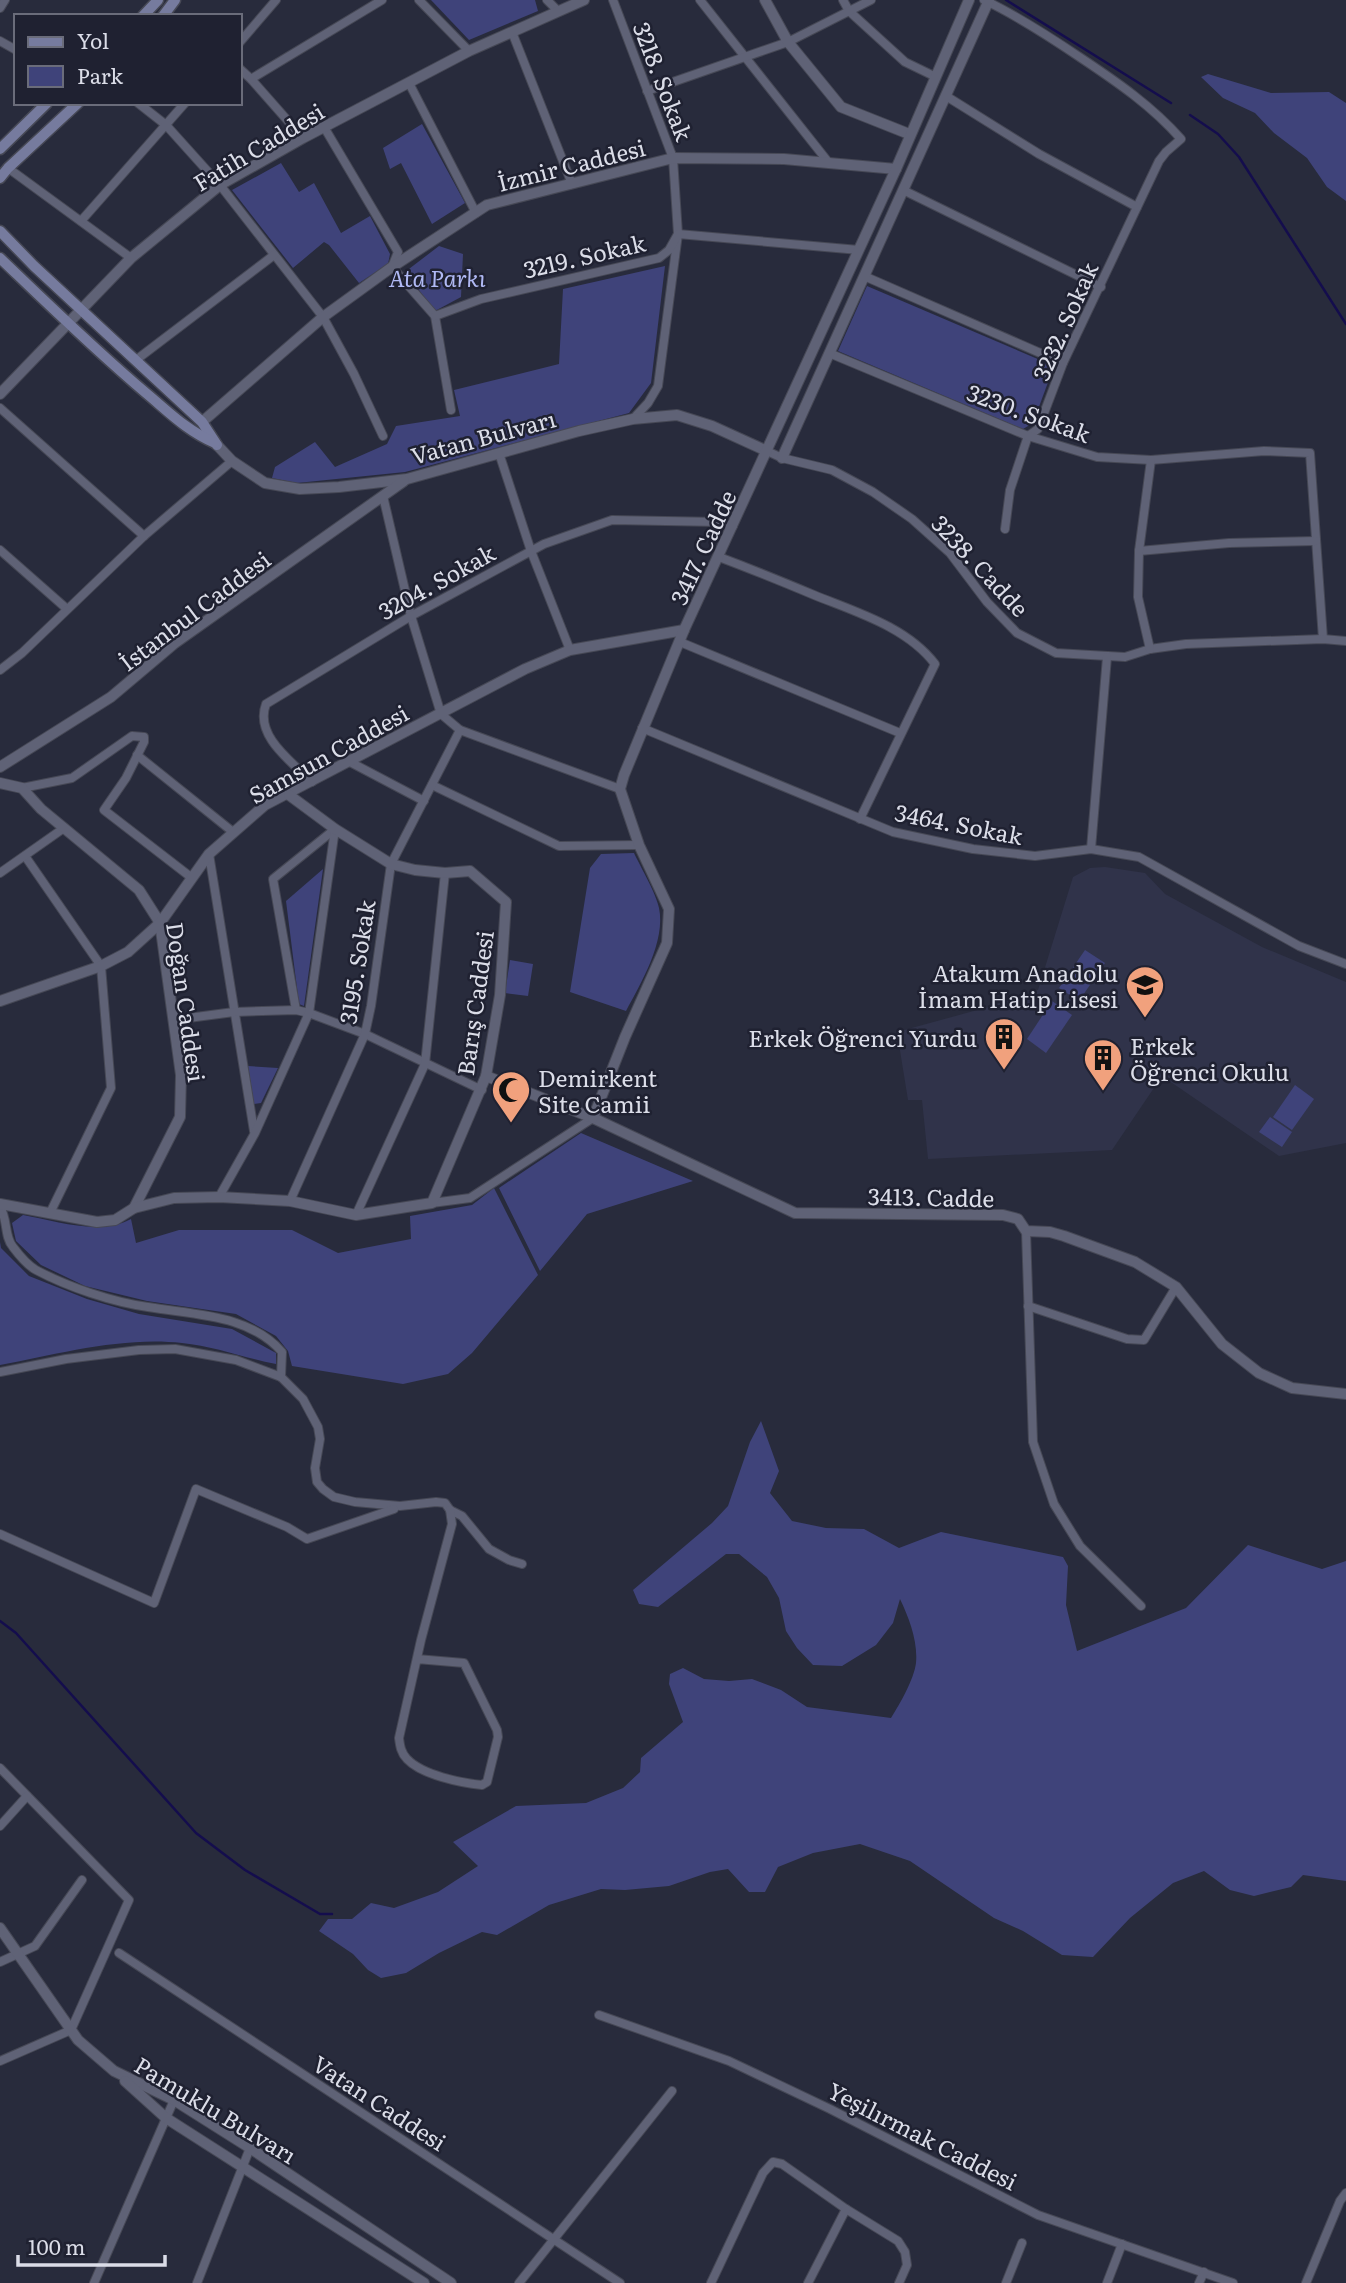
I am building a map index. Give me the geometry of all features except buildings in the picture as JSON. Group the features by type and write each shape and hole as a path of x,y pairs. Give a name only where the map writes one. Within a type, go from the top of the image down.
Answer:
{"main road":[{"path":"145,14 158,0"},
{"path":"0,149 45,105"},
{"path":"0,178 76,105"},
{"name":"Vatan Bulvarı","path":"0,231 202,422 217,445"},
{"name":"Vatan Bulvarı","path":"0,258 66,323 193,433 217,445"}],"street":[{"path":"0,8 5,0"},
{"path":"242,40 276,0"},
{"path":"251,79 382,0"},
{"path":"419,0 469,51"},
{"path":"547,0 558,11"},
{"name":"Fatih Caddesi","path":"0,394 131,258 220,185 469,51 584,0"},
{"name":"3218. Sokak","path":"613,0 673,158 678,234 658,386 648,403 633,419"},
{"path":"700,0 829,163"},
{"path":"765,0 788,42 841,107 909,134"},
{"path":"843,0 849,11 905,61 936,77"},
{"path":"647,90 788,42 871,0"},
{"name":"3417. Cadde","path":"620,789 642,728 684,631 896,169 969,0"},
{"path":"782,458 987,1"},
{"name":"3232. Sokak","path":"987,1 1023,20 1121,84 1169,125 1181,139 1159,161 1063,363 1038,429 1028,436 1010,490 1005,529"},
{"path":"512,32 572,184"},
{"path":"242,71 303,138"},
{"path":"409,82 476,212"},
{"path":"946,96 1040,154 1137,207"},
{"path":"141,105 166,125 220,185 323,317 383,436"},
{"path":"81,221 183,105"},
{"path":"324,127 398,253 392,267 435,316 451,410"},
{"name":"İzmir Caddesi","path":"202,422 323,317 392,267 487,205 673,158 784,159 896,169"},
{"path":"8,168 131,258"},
{"path":"903,190 1101,287"},
{"name":"3219. Sokak","path":"435,316 481,299 659,258 669,250 678,234 859,250"},
{"path":"136,360 274,255"},
{"path":"864,276 1063,363"},
{"name":"3230. Sokak","path":"830,353 1028,436 1097,457 1151,460 1264,452 1310,453 1316,541"},
{"path":"0,408 144,536"},
{"name":"Vatan Bulvarı","path":"217,445 232,461 265,483 300,489 339,488 407,479 633,419 677,415 712,426 767,451"},
{"name":"3238. Cadde","path":"767,451 782,458 832,470 873,492 912,519 950,553 987,602 1017,632 1056,653 1125,657 1150,649 1186,644 1323,639 1346,641"},
{"path":"499,453 531,551 570,650"},
{"path":"1150,649 1138,597 1139,551 1151,460"},
{"path":"3,665 22,653 144,536 232,461"},
{"name":"İstanbul Caddesi","path":"0,767 111,696 175,643 407,479"},
{"path":"281,1377 282,1352 271,1339 234,1321 144,1307 83,1290 33,1268 10,1244 0,1206 97,1222 115,1220 134,1208 174,1198 219,1197 290,1201 356,1215 470,1198 593,1118 667,943 669,909 639,845 620,789 460,730 441,714 411,616 383,496"},
{"name":"3204. Sokak","path":"312,782 274,744 263,725 262,715 266,704 411,616 544,544 612,520 719,522 733,526"},
{"path":"1139,551 1229,543 1316,541 1323,639"},
{"path":"0,550 67,609"},
{"path":"719,557 868,617 911,641 927,653 935,664 860,819"},
{"name":"Samsun Caddesi","path":"0,1001 101,966 128,952 160,923 209,854 265,806 525,669 570,650 684,631"},
{"path":"680,642 900,733"},
{"path":"1091,849 1107,657"},
{"name":"3464. Sokak","path":"642,728 893,832 974,849 1035,856 1091,849 1139,857 1299,946 1346,964"},
{"name":"3195. Sokak","path":"290,1201 365,1034 391,864 460,730"},
{"path":"0,783 22,788 72,778 132,736 140,735 144,737 144,742 126,778 104,810 192,878"},
{"path":"136,755 233,832"},
{"path":"350,762 424,801"},
{"path":"432,785 559,846 639,845"},
{"name":"Doğan Caddesi","path":"22,788 41,809 139,890 160,923 181,1075 180,1117 134,1208"},
{"name":"Barış Caddesi","path":"289,794 335,829 391,864 445,873 470,871 506,902 500,995 486,1076 432,1203"},
{"path":"0,873 64,828"},
{"path":"296,1010 273,879 335,829"},
{"path":"219,1197 255,1133 309,1013 335,829"},
{"path":"209,854 255,1133"},
{"path":"25,856 101,966 111,1088 50,1213"},
{"path":"356,1215 425,1064 445,873"},
{"path":"173,1020 234,1012 296,1010 365,1034 482,1090"},
{"name":"3413. Cadde","path":"486,1076 593,1118 795,1213 1003,1215 1018,1219 1026,1231 1050,1232 1115,1253 1175,1287 1222,1345 1259,1373 1292,1388 1346,1394"},
{"path":"5,1220 23,1208"},
{"path":"1026,1231 1033,1442 1054,1504 1080,1546 1141,1606"},
{"path":"1028,1306 1127,1339 1144,1340 1175,1287"},
{"path":"0,1372 66,1359 139,1350 175,1349 236,1360 281,1377 303,1399 318,1426 320,1439 315,1468 317,1482 323,1489 334,1497 355,1502 400,1506 436,1502 445,1503 450,1510 452,1524 417,1659 399,1738 401,1749 408,1760 421,1769 439,1776 482,1785 487,1782 498,1737 497,1730 464,1663 417,1659"},
{"path":"0,1534 154,1603 196,1489 287,1527 307,1539 400,1506"},
{"path":"450,1510 462,1516 489,1549 522,1564"},
{"path":"0,1768 129,1900 71,2030 0,2061"},
{"path":"0,1826 27,1796"},
{"path":"0,1962 36,1946 82,1880"},
{"name":"Pamuklu Bulvarı","path":"0,1928 78,2040 114,2071 174,2100 452,2283"},
{"name":"Vatan Caddesi","path":"119,1953 620,2283"},
{"name":"Yeşilırmak Caddesi","path":"599,2015 729,2061 1038,2215 1233,2283"},
{"path":"114,2071 166,2118 424,2283"},
{"path":"519,2283 672,2091"},
{"path":"94,2283 174,2100"},
{"path":"197,2283 250,2148"},
{"path":"712,2283 763,2173 773,2162 782,2164 898,2241 905,2252 907,2265 899,2283"},
{"path":"1306,2283 1340,2201 1346,2193"},
{"path":"808,2283 846,2209"},
{"path":"1006,2283 1022,2243"},
{"path":"1107,2283 1122,2244"},
{"path":"1199,2283 1204,2272"}],"shaded area":[{"name":"Atakum Anadolu İmam Hatip Lisesi","path":"1105,867 1145,873 1165,894 1262,947 1346,982 1346,1143 1279,1156 1162,1076 1112,1150 928,1159 922,1100 908,1100 897,1032 992,1006 1038,990 1073,877 1090,868"}],"green space":[{"path":"431,0 535,0 538,11 469,40"},
{"path":"1208,74 1271,93 1329,92 1346,103 1346,201 1327,187 1307,158 1274,133 1255,113 1223,98 1201,77"},
{"path":"422,124 465,203 432,224 401,163 390,169 383,148"},
{"path":"281,163 299,192 314,183 341,233 370,216 390,254 388,264 359,283 324,242 293,268 232,190"},
{"name":"Ata Parkı","path":"439,246 463,254 461,297 435,311 405,272"},
{"path":"665,266 651,383 629,413 405,472 297,483 272,478 275,467 315,442 335,467 387,444 396,426 460,416 454,390 559,364 563,289"},
{"path":"867,286 1054,366 1033,423 1023,429 838,351"},
{"path":"634,853 655,895 660,921 656,948 626,1011 570,992 590,868 601,854"},
{"path":"323,869 304,1006 299,1004 286,901"},
{"path":"1085,950 1105,963 1079,1001 1059,988"},
{"path":"510,960 533,964 528,996 505,993"},
{"path":"1052,1001 1072,1015 1046,1053 1027,1039"},
{"path":"248,1066 278,1068 261,1103 254,1104"},
{"path":"1295,1085 1314,1099 1292,1130 1273,1117"},
{"path":"1270,1117 1292,1132 1282,1147 1259,1132"},
{"path":"581,1133 693,1181 587,1214 540,1271 499,1188"},
{"path":"494,1188 538,1275 472,1353 448,1374 403,1384 292,1366 288,1351 276,1336 236,1314 147,1301 85,1286 41,1265 16,1241 12,1223 23,1215 92,1227 119,1224 131,1219 136,1243 179,1230 292,1230 338,1253 411,1239 410,1216 472,1205"},
{"path":"0,1242 1,1248 29,1276 87,1299 139,1314 232,1329 276,1353 276,1364 206,1347 160,1341 91,1347 0,1365"},
{"path":"761,1421 779,1471 770,1493 792,1521 826,1528 864,1529 899,1548 941,1532 1063,1557 1068,1566 1066,1605 1077,1651 1186,1608 1248,1545 1322,1569 1346,1561 1346,1881 1303,1875 1291,1887 1254,1896 1230,1890 1204,1871 1173,1883 1130,1918 1093,1957 1062,1955 1023,1931 994,1918 910,1861 860,1844 813,1853 778,1867 765,1892 749,1892 728,1869 710,1872 669,1886 601,1889 549,1905 497,1935 482,1932 406,1973 381,1978 368,1970 353,1954 319,1931 328,1919 352,1919 371,1903 394,1908 438,1892 478,1866 453,1842 516,1806 586,1803 623,1788 640,1772 641,1758 683,1722 669,1684 670,1674 683,1668 704,1679 752,1679 781,1690 807,1707 891,1718 910,1684 916,1663 910,1622 900,1599 893,1623 876,1645 842,1666 813,1665 797,1648 786,1631 779,1598 767,1577 739,1554 726,1554 658,1607 639,1604 633,1590 712,1523 728,1506 750,1442"}],"waterway":[{"path":"1006,0 1171,103"},
{"path":"1190,115 1218,134 1239,157 1346,324"},
{"path":"0,1621 16,1633 196,1833 245,1870 320,1914 332,1914"}],"place":[{"name":"Atakum Anadolu İmam Hatip Lisesi","path":"1145,1019"},
{"name":"Erkek Öğrenci Yurdu","path":"1004,1071"},
{"name":"Erkek Öğrenci Okulu","path":"1103,1092"},
{"name":"Demirkent Site Camii","path":"511,1124"}]}
